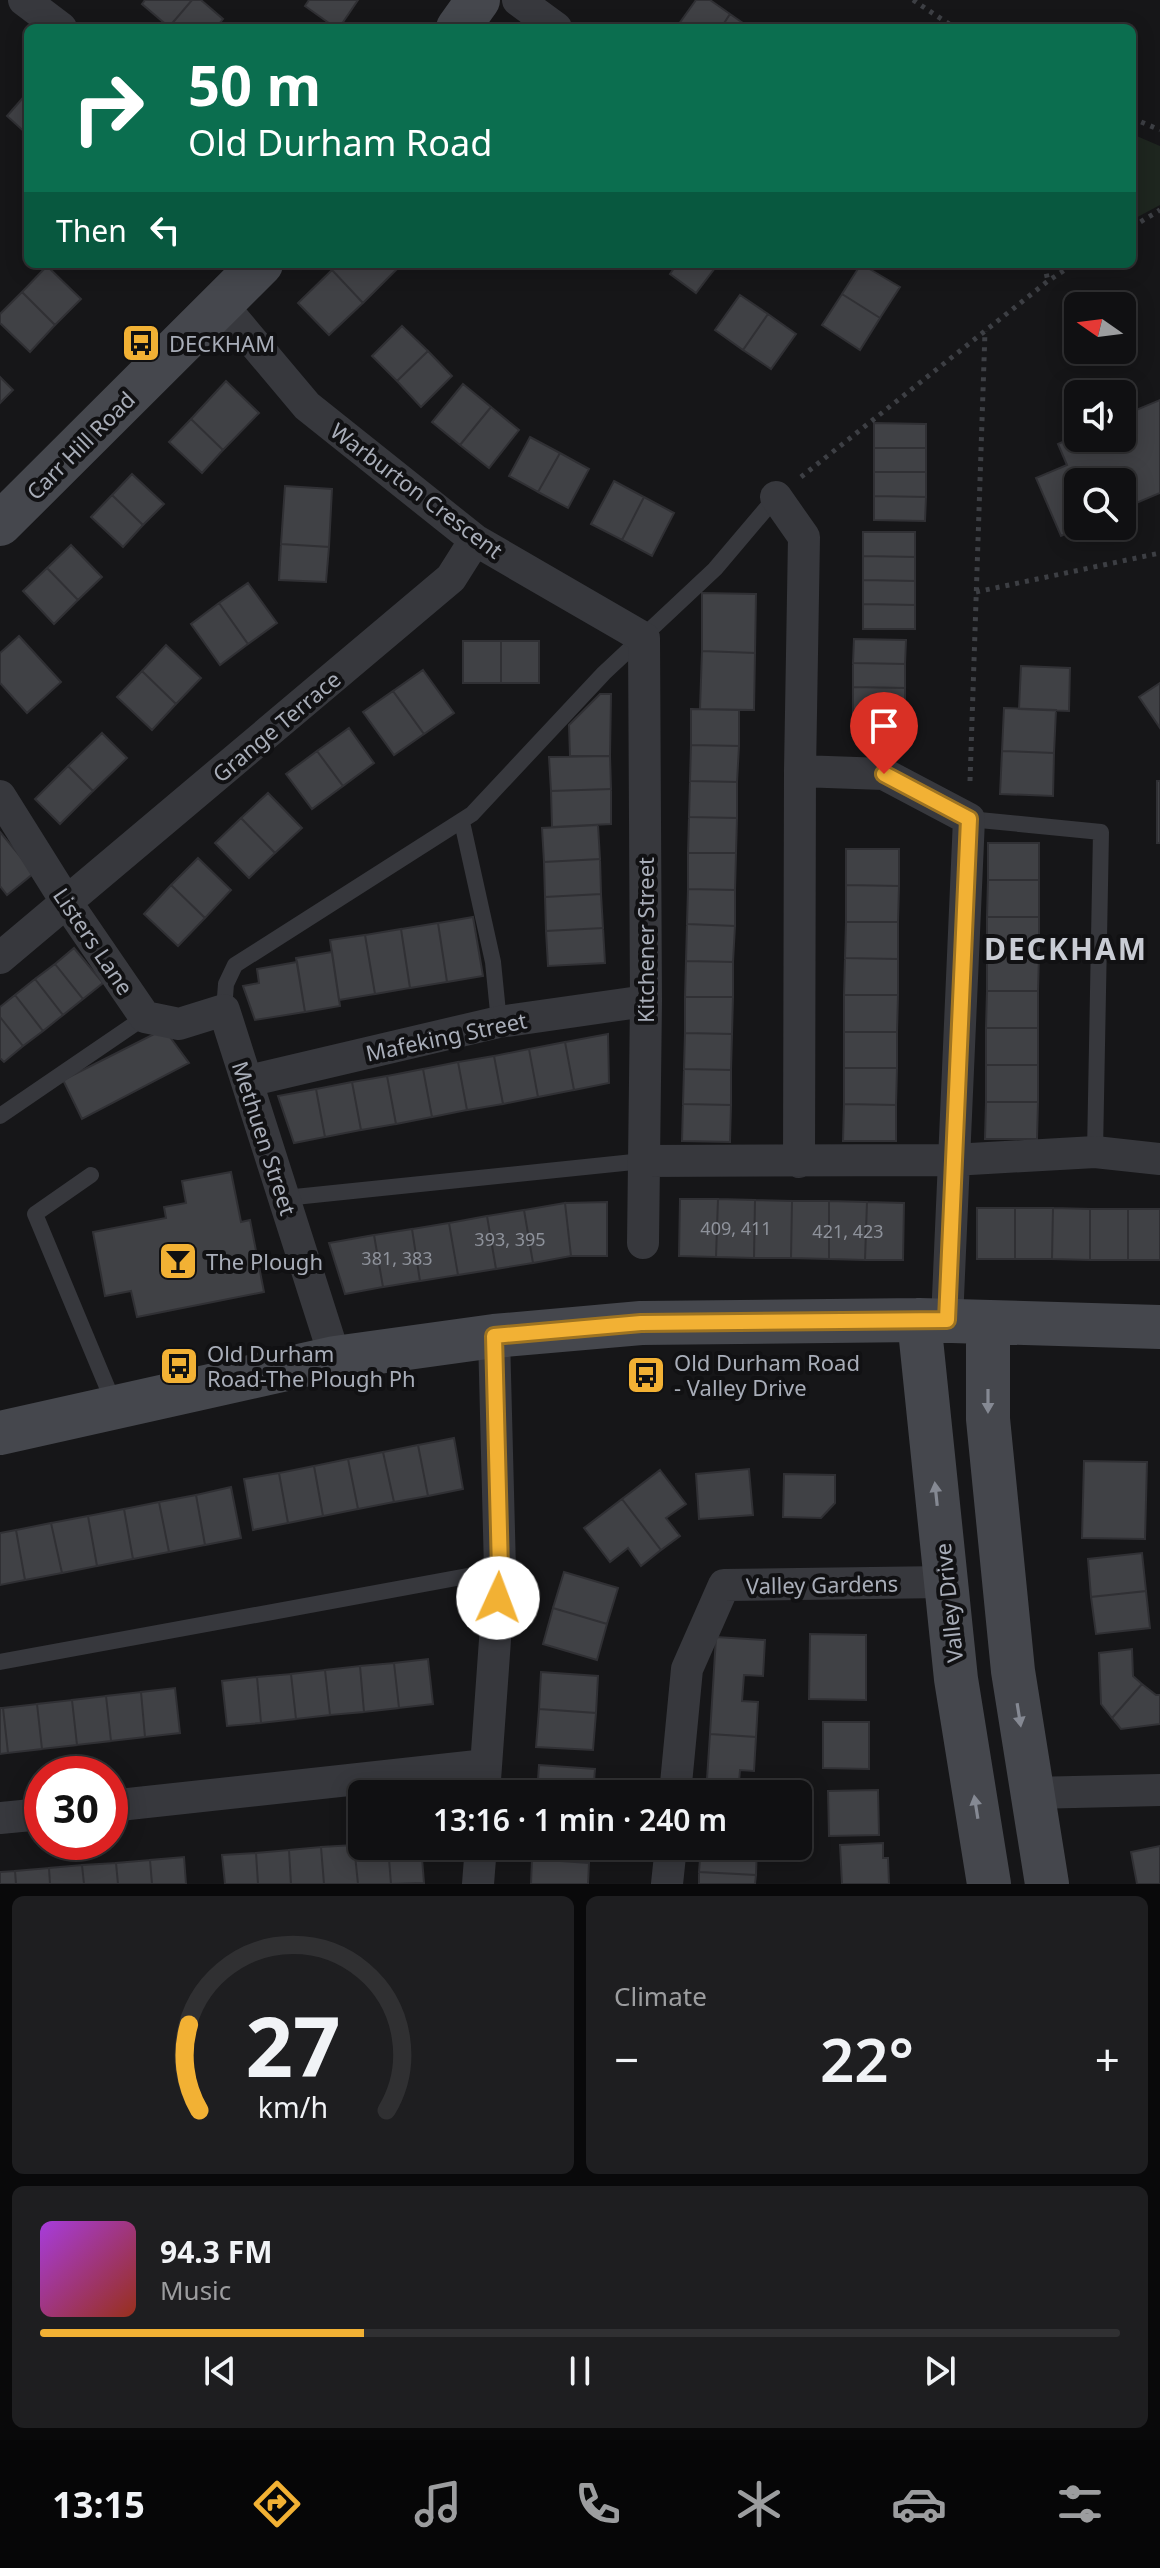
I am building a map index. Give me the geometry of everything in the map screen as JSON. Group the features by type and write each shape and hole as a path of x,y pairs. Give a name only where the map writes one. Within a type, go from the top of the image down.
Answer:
{"street":[{"path":"0,12 12,0"},
{"path":"24,0 56,24"},
{"path":"461,24 478,0"},
{"path":"518,0 551,24"},
{"name":"Carr Hill Road","path":"0,524 257,268"},
{"name":"Warburton Crescent","path":"222,305 307,406 475,540 644,638"},
{"path":"776,497 804,537 799,1162"},
{"name":"Grange Terrace","path":"0,958 451,578 475,540"},
{"name":"Kitchener Street","path":"643,1243 646,1001 644,638"},
{"path":"800,771 884,774 969,819 953,1160 951,1321 988,1419 1013,1671 1047,1884"},
{"name":"Listers Lane","path":"0,796 67,903 145,1017 179,1024 224,1010"},
{"name":"Mafeking Street","path":"248,1081 499,1022 646,1001"},
{"name":"Methuen Street","path":"224,1010 335,1358"},
{"path":"643,1161 953,1160 1095,1152 1160,1159"},
{"path":"0,1433 335,1358 494,1336 641,1323 951,1321 1160,1327"},
{"name":"Valley Drive","path":"951,1321 945,1582 956,1679 989,1884"},
{"path":"485,1780 500,1570 494,1336"},
{"name":"Valley Gardens","path":"676,1780 687,1669 724,1585 945,1582"},
{"path":"956,1679 1013,1671"},
{"path":"128,1805 348,1789"},
{"path":"1031,1793 1160,1790"},
{"path":"0,1818 24,1816"},
{"path":"478,1884 480,1860"},
{"path":"667,1884 670,1860"}],"lane":[{"path":"224,1010 226,984 235,965 462,822 604,673 715,569 776,497"},
{"path":"969,819 1101,832 1095,1152"},
{"path":"462,822 493,962 499,1022"},
{"path":"0,1116 145,1017"},
{"path":"285,1198 643,1161"},
{"path":"91,1175 35,1214 115,1407"},
{"path":"0,1662 500,1570"}],"path":[{"path":"913,0 949,24"},
{"path":"1136,120 1160,130"},
{"path":"1136,225 1160,210"},
{"path":"1045,268 1048,281"},
{"path":"776,497 1068,268"},
{"path":"969,819 985,331"},
{"path":"976,592 1160,553"}],"shaded area":[{"path":"1136,136 1160,146 1160,205 1136,218"}],"building":[{"path":"145,0 192,0 172,24 165,24 142,4"},
{"path":"192,0 201,0 223,19 219,24 172,24"},
{"path":"309,0 358,0 342,24 330,24 305,6"},
{"path":"696,0 710,0 730,14 724,24 679,24"},
{"path":"730,14 744,24 724,24"},
{"path":"24,97 24,131 7,116"},
{"path":"45,268 49,268 81,299 55,325 22,292"},
{"path":"394,268 396,270 363,303 332,270"},
{"path":"674,268 715,268 696,293 670,274"},
{"path":"858,268 868,268 900,287 880,318 842,294"},
{"path":"332,270 363,303 329,335 298,303"},
{"path":"22,292 55,325 30,352 0,323 0,314"},
{"path":"842,294 880,318 860,350 822,325"},
{"path":"740,295 768,314 743,350 715,330"},
{"path":"768,314 796,334 771,369 743,350"},
{"path":"402,326 428,351 397,381 372,356"},
{"path":"428,351 452,376 421,407 397,381"},
{"path":"0,377 13,390 0,403"},
{"path":"226,381 259,413 223,450 191,419"},
{"path":"463,384 491,407 460,445 432,422"},
{"path":"1160,400 1160,493 1136,503 1136,468 1064,468 1064,535 1061,536 1036,478 1067,465 1058,444 1064,441 1064,452 1136,452 1136,410"},
{"path":"491,407 519,430 489,468 460,445"},
{"path":"191,419 223,450 202,473 169,442"},
{"path":"874,423 926,424 926,448 874,448"},
{"path":"530,437 560,453 538,492 509,476"},
{"path":"874,448 926,448 926,472 874,472"},
{"path":"560,453 589,469 568,508 538,492"},
{"path":"874,472 926,472 926,497 874,496"},
{"path":"132,474 164,504 143,525 112,495"},
{"path":"614,481 644,497 622,540 591,524"},
{"path":"285,486 332,489 329,547 281,544"},
{"path":"112,495 143,525 123,547 91,517"},
{"path":"874,496 926,497 925,521 874,520"},
{"path":"644,497 674,513 652,556 622,540"},
{"path":"863,532 915,532 915,557 863,556"},
{"path":"281,544 329,547 326,582 279,580"},
{"path":"71,545 102,577 78,600 47,568"},
{"path":"863,556 915,557 915,581 863,580"},
{"path":"47,568 78,600 54,624 23,591"},
{"path":"863,580 915,581 915,605 863,604"},
{"path":"248,583 277,623 248,644 219,603"},
{"path":"702,593 756,594 755,653 702,651"},
{"path":"219,603 248,644 220,665 191,624"},
{"path":"863,604 915,605 915,629 863,629"},
{"path":"19,636 61,682 27,713 0,683 0,653"},
{"path":"854,639 906,640 905,664 853,663"},
{"path":"463,641 501,641 501,683 463,683"},
{"path":"501,641 539,641 539,683 501,683"},
{"path":"166,645 201,678 176,704 142,671"},
{"path":"702,651 755,653 754,710 700,709"},
{"path":"853,663 905,664 905,688 853,687"},
{"path":"1021,666 1070,668 1069,711 1019,709"},
{"path":"423,670 454,713 424,734 393,691"},
{"path":"142,671 176,704 152,730 117,697"},
{"path":"1160,683 1160,728 1139,697"},
{"path":"853,687 905,688 905,712 853,712"},
{"path":"393,691 424,734 394,755 363,712"},
{"path":"600,694 611,694 610,756 570,756 569,725"},
{"path":"1004,708 1056,710 1054,753 1002,751"},
{"path":"691,709 739,710 739,746 691,745"},
{"path":"853,712 905,712 905,736 852,736"},
{"path":"349,728 374,763 343,786 317,751"},
{"path":"102,733 127,758 93,791 68,766"},
{"path":"691,745 739,746 737,782 690,781"},
{"path":"317,751 343,786 312,809 286,774"},
{"path":"1002,751 1054,753 1053,796 1000,794"},
{"path":"610,756 611,789 551,791 549,757"},
{"path":"68,766 93,791 60,824 35,799"},
{"path":"690,781 737,782 737,818 689,817"},
{"path":"1157,781 1160,781 1160,843 1157,843"},
{"path":"611,789 611,824 552,827 551,791"},
{"path":"268,793 302,828 275,853 241,818"},
{"path":"689,817 737,818 736,853 688,853"},
{"path":"241,818 275,853 249,878 215,843"},
{"path":"598,825 600,859 544,862 542,828"},
{"path":"0,832 34,873 7,895 0,886"},
{"path":"988,843 1039,843 1039,880 988,880"},
{"path":"846,849 899,849 899,886 846,885"},
{"path":"688,853 736,853 735,890 688,889"},
{"path":"198,858 231,890 205,918 171,885"},
{"path":"600,859 601,894 545,897 544,862"},
{"path":"988,880 1039,880 1039,917 987,917"},
{"path":"171,885 205,918 178,946 144,914"},
{"path":"846,885 899,886 898,922 846,922"},
{"path":"688,889 735,890 735,926 687,924"},
{"path":"601,894 603,928 546,931 545,897"},
{"path":"473,917 483,976 447,982 438,923"},
{"path":"987,917 1039,917 1039,954 987,954"},
{"path":"846,922 898,922 898,959 845,958"},
{"path":"438,923 447,982 410,988 401,929"},
{"path":"687,924 735,926 733,962 686,961"},
{"path":"603,928 605,963 548,966 546,931"},
{"path":"401,929 410,988 375,994 365,935"},
{"path":"365,935 375,994 339,1000 330,940"},
{"path":"74,948 103,983 83,999 55,964"},
{"path":"332,952 340,1006 305,1012 296,958"},
{"path":"987,954 1039,954 1038,991 987,991"},
{"path":"845,958 898,959 898,995 844,995"},
{"path":"686,961 733,962 733,997 685,997"},
{"path":"297,962 305,1012 255,1020 243,986 259,983 257,969"},
{"path":"55,964 83,999 63,1015 35,979"},
{"path":"35,979 63,1015 43,1031 15,995"},
{"path":"987,991 1038,991 1038,1028 986,1028"},
{"path":"15,995 43,1031 23,1046 0,1017 0,1007"},
{"path":"844,995 898,995 897,1032 844,1032"},
{"path":"685,997 733,997 732,1034 685,1033"},
{"path":"0,1017 23,1046 4,1062 0,1058"},
{"path":"986,1028 1038,1028 1038,1065 986,1065"},
{"path":"164,1029 189,1063 82,1119 63,1080"},
{"path":"844,1032 897,1032 897,1068 844,1068"},
{"path":"685,1033 732,1034 731,1070 684,1069"},
{"path":"608,1034 609,1083 574,1090 565,1042"},
{"path":"565,1042 574,1090 538,1097 529,1049"},
{"path":"529,1049 538,1097 503,1104 494,1056"},
{"path":"494,1056 503,1104 467,1110 458,1062"},
{"path":"458,1062 467,1110 432,1117 423,1069"},
{"path":"986,1065 1038,1065 1038,1102 986,1102"},
{"path":"844,1068 897,1068 896,1105 844,1104"},
{"path":"423,1069 432,1117 396,1124 387,1076"},
{"path":"684,1069 731,1070 731,1105 683,1104"},
{"path":"387,1076 396,1124 361,1130 352,1082"},
{"path":"352,1082 361,1130 325,1137 316,1089"},
{"path":"316,1089 325,1137 294,1143 278,1096"},
{"path":"986,1102 1038,1102 1037,1139 985,1139"},
{"path":"683,1104 731,1105 730,1142 682,1141"},
{"path":"844,1104 896,1105 896,1141 843,1141"},
{"name":"The Plough","path":"231,1172 241,1222 250,1220 264,1292 137,1317 131,1291 105,1296 93,1232 166,1218 164,1207 186,1203 182,1181"},
{"path":"680,1199 718,1199 716,1257 679,1256"},
{"path":"718,1199 755,1200 754,1258 716,1257"},
{"path":"755,1200 792,1201 791,1258 754,1258"},
{"path":"792,1201 829,1201 829,1259 791,1258"},
{"path":"829,1201 867,1202 865,1260 829,1259"},
{"path":"607,1202 607,1256 571,1256 565,1203"},
{"path":"867,1202 904,1203 903,1260 865,1260"},
{"path":"565,1203 571,1256 533,1263 524,1210"},
{"path":"977,1208 1015,1208 1015,1259 977,1259"},
{"path":"1015,1208 1053,1208 1052,1259 1015,1259"},
{"path":"1053,1208 1090,1209 1090,1260 1052,1259"},
{"path":"1090,1209 1128,1209 1128,1260 1090,1260"},
{"path":"1128,1209 1160,1209 1160,1260 1128,1260"},
{"path":"524,1210 533,1263 496,1269 487,1216"},
{"path":"487,1216 496,1269 458,1275 449,1223"},
{"path":"449,1223 458,1275 420,1281 412,1229"},
{"path":"412,1229 420,1281 383,1287 374,1235"},
{"path":"374,1235 383,1287 345,1294 329,1243"},
{"path":"454,1438 463,1489 428,1496 418,1445"},
{"path":"418,1445 428,1496 394,1502 383,1452"},
{"path":"383,1452 394,1502 358,1509 348,1459"},
{"path":"348,1459 358,1509 323,1516 314,1466"},
{"path":"1084,1461 1147,1462 1145,1539 1082,1538"},
{"path":"314,1466 323,1516 288,1523 279,1473"},
{"path":"749,1469 753,1515 699,1519 696,1474"},
{"path":"660,1470 686,1504 666,1518 680,1536 661,1550 622,1499"},
{"path":"279,1473 288,1523 253,1530 244,1479"},
{"path":"784,1474 835,1475 835,1503 821,1518 783,1517"},
{"path":"231,1487 241,1538 205,1545 196,1495"},
{"path":"196,1495 205,1545 169,1552 159,1502"},
{"path":"622,1499 661,1550 641,1566 628,1548 610,1562 584,1528"},
{"path":"159,1502 169,1552 133,1559 124,1509"},
{"path":"124,1509 133,1559 97,1566 88,1516"},
{"path":"88,1516 97,1566 62,1573 51,1523"},
{"path":"51,1523 62,1573 25,1580 16,1530"},
{"path":"16,1530 25,1580 0,1585 0,1533"},
{"path":"1142,1553 1146,1591 1091,1597 1088,1559"},
{"path":"564,1572 618,1588 607,1624 553,1608"},
{"path":"1146,1591 1150,1628 1096,1634 1091,1597"},
{"path":"553,1608 607,1624 597,1660 543,1644"},
{"path":"810,1634 866,1635 866,1700 809,1699"},
{"path":"716,1637 765,1640 763,1676 744,1675 742,1701 758,1702 756,1737 710,1734"},
{"path":"1132,1649 1133,1676 1142,1684 1112,1718 1101,1704 1099,1653"},
{"path":"428,1659 433,1704 399,1708 394,1663"},
{"path":"394,1663 399,1708 364,1712 360,1666"},
{"path":"360,1666 364,1712 330,1715 325,1670"},
{"path":"325,1670 330,1715 296,1719 291,1674"},
{"path":"541,1672 598,1676 596,1713 539,1709"},
{"path":"291,1674 296,1719 261,1723 257,1677"},
{"path":"257,1677 261,1723 227,1726 222,1681"},
{"path":"1142,1684 1160,1695 1160,1724 1121,1729 1112,1718"},
{"path":"175,1688 180,1733 145,1737 141,1692"},
{"path":"141,1692 145,1737 111,1741 106,1696"},
{"path":"106,1696 111,1741 77,1745 72,1700"},
{"path":"72,1700 77,1745 42,1749 37,1704"},
{"path":"37,1704 42,1749 8,1753 3,1708"},
{"path":"0,1708 3,1708 8,1753 0,1754"},
{"path":"539,1709 596,1713 593,1750 536,1747"},
{"path":"823,1722 869,1722 869,1769 823,1768"},
{"path":"710,1734 756,1737 754,1771 740,1770 739,1780 707,1780"},
{"path":"539,1765 595,1769 594,1780 538,1780"},
{"path":"878,1790 879,1835 829,1836 828,1791"},
{"path":"883,1843 883,1858 888,1858 889,1884 842,1884 840,1845"},
{"path":"348,1845 348,1860 356,1860 358,1884 324,1884 321,1847"},
{"path":"1160,1846 1160,1884 1137,1884 1131,1852"},
{"path":"321,1847 324,1884 291,1884 289,1850"},
{"path":"289,1850 291,1884 258,1884 256,1853"},
{"path":"256,1853 258,1884 225,1884 222,1855"},
{"path":"184,1857 186,1884 152,1884 150,1860"},
{"path":"150,1860 152,1884 118,1884 116,1863"},
{"path":"356,1860 389,1860 391,1884 358,1884"},
{"path":"389,1860 422,1860 424,1883 391,1884"},
{"path":"532,1860 589,1863 588,1884 531,1884"},
{"path":"700,1860 757,1860 756,1875 699,1872"},
{"path":"116,1863 118,1884 84,1884 82,1865"},
{"path":"82,1865 84,1884 50,1884 49,1868"},
{"path":"49,1868 50,1884 16,1884 15,1871"},
{"path":"15,1871 16,1884 0,1884 0,1872"},
{"path":"699,1872 756,1875 755,1884 699,1884"}],"place":[{"name":"DECKHAM","path":"141,343"},
{"name":"The Plough","path":"178,1261"},
{"name":"Old Durham Road-The Plough Ph","path":"179,1366"},
{"name":"Old Durham Road - Valley Drive","path":"646,1375"}],"district":[{"name":"DECKHAM","path":"1066,948"}],"route":[{"path":"498,1598 500,1570 494,1336 641,1323 947,1320 969,819 884,774"}]}
